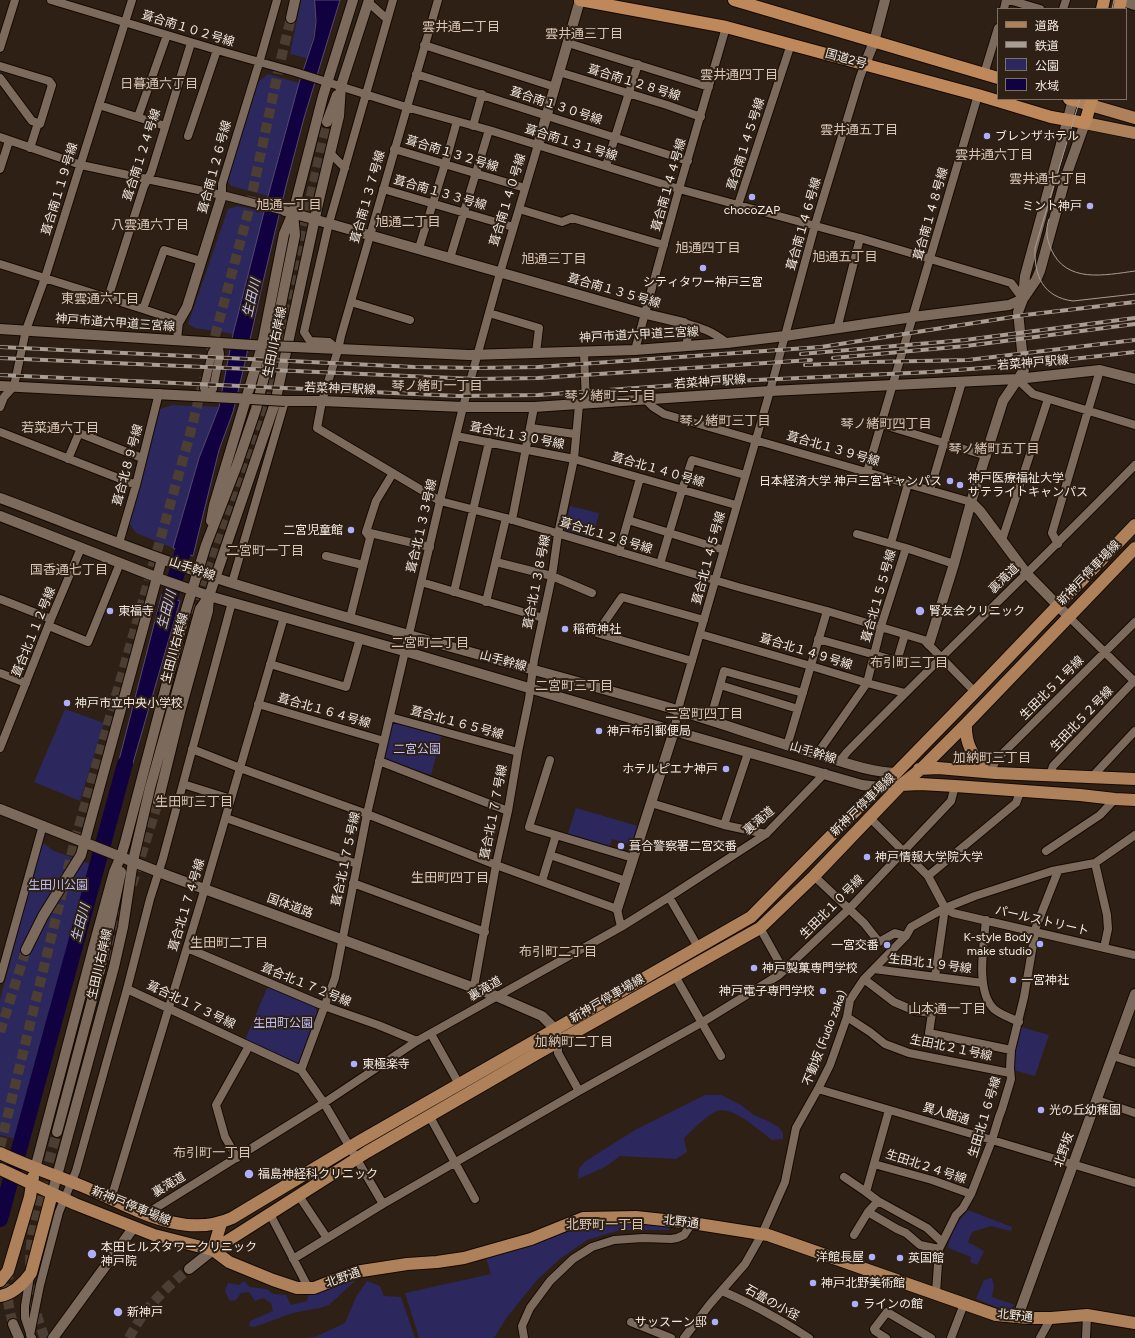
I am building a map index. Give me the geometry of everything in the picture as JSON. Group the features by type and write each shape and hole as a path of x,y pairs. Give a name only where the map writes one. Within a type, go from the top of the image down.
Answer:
{"highway":[{"name":"国道2号","path":"580,0 726,27 978,95 1051,117 1085,123"},
{"name":"国道2号","path":"735,0 997,78"},
{"path":"1085,123 1092,102"}],"main road":[{"path":"1079,100 1092,102 1135,118"},
{"path":"1085,123 1135,133"},
{"name":"新神戸停車場線","path":"3,1155 30,1167 72,1182 165,1222 188,1225 208,1225 221,1223 232,1218 350,1147 751,917 879,787 896,773 1135,525"},
{"name":"新神戸停車場線","path":"0,1169 52,1194 154,1235 213,1250 357,1159 558,1042 760,928 814,876 901,785 921,769 966,724 1135,548"},
{"path":"966,724 966,735 969,748 991,772"},
{"name":"山手幹線","path":"896,773 938,768 1050,776 1092,776 1135,779"},
{"name":"山手幹線","path":"901,785 920,784 1021,790 1135,800"},
{"path":"0,1281 8,1271 30,1167"},
{"path":"0,1296 11,1292 23,1283 31,1273 52,1194"},
{"name":"北野通","path":"213,1250 229,1262 273,1280 297,1288 309,1289 355,1272 407,1264 464,1258 531,1239 583,1218 636,1217 692,1223 768,1234 996,1315 1028,1318 1087,1315 1135,1323"},
{"path":"213,1250 221,1223"}],"street":[{"path":"0,48 15,0"},
{"name":"葺合南１０２号線","path":"51,0 191,43 324,81"},
{"name":"葺合南１１９号線","path":"14,386 26,330 45,278 132,0"},
{"name":"葺合南１２６号線","path":"177,340 179,322 187,307 222,194 222,184 277,0"},
{"path":"291,18 295,0"},
{"name":"生田川右岸線","path":"118,855 186,610 188,589 194,570 206,545 237,465 256,409 276,329 295,235 289,212 324,81 353,0"},
{"path":"338,350 329,342 310,341 304,332 329,223 393,0"},
{"name":"葺合南１３７号線","path":"322,401 438,0"},
{"name":"葺合南１４０号線","path":"463,408 513,227 580,0"},
{"path":"865,64 874,42 885,0"},
{"path":"1008,0 1036,8"},
{"path":"1121,0 1135,5"},
{"path":"369,1 387,19"},
{"name":"生田川右岸線","path":"52,1194 114,967 123,926 133,861 150,788 200,609 209,596 216,577 275,403 314,219 339,116 341,86 369,1"},
{"name":"葺合南１４４号線","path":"635,350 679,189 726,27"},
{"path":"984,74 997,31"},
{"path":"138,117 167,35"},
{"name":"葺合南１２４号線","path":"108,298 151,172 191,43"},
{"path":"568,43 709,87"},
{"name":"葺合南１４５号線","path":"738,205 791,44"},
{"path":"424,45 555,87"},
{"path":"188,136 217,50"},
{"path":"606,166 638,64"},
{"name":"葺合南１４６号線","path":"770,391 815,225 865,64"},
{"path":"0,66 49,81 52,85 40,124 38,123 30,148"},
{"name":"葺合南１２８号線","path":"559,72 701,117"},
{"name":"葺合南１３０号線","path":"416,74 688,161"},
{"path":"0,78 32,121 38,123"},
{"name":"葺合南１３１号線","path":"324,81 679,189 815,225 1011,283 1023,299"},
{"path":"327,122 341,86"},
{"path":"473,126 482,94"},
{"name":"葺合南１４８号線","path":"867,472 978,95"},
{"path":"1023,299 1025,276 1068,120 1072,100"},
{"path":"99,105 165,126"},
{"path":"419,248 457,121"},
{"path":"928,644 954,564 971,502 1003,401 1024,370 1018,312 1023,299 1036,280 1040,271 1066,176 1085,123"},
{"path":"450,258 489,130"},
{"path":"0,138 81,165 222,194 289,212 261,346 214,505 206,545"},
{"path":"0,169 9,140"},
{"name":"葺合南１３２号線","path":"394,149 525,188"},
{"path":"330,153 345,168"},
{"name":"葺合南１３３号線","path":"383,189 513,227"},
{"path":"519,209 562,222 572,218 664,245"},
{"name":"葺合南１３５号線","path":"289,212 646,314 704,328 727,343"},
{"path":"837,328 860,238"},
{"path":"143,309 164,250 201,260"},
{"path":"0,264 143,309 179,322"},
{"name":"神戸市道六甲道三宮線","path":"0,329 338,350 478,355 584,352 635,350 727,343 785,336 913,317 1009,305 1023,299"},
{"path":"351,302 410,320"},
{"path":"489,312 539,328 536,353"},
{"path":"684,323 688,336 686,346"},
{"path":"0,386 207,396 204,388 212,354 218,343"},
{"name":"葺合北１３８号線","path":"530,689 552,576 558,534 574,459 575,434 583,404 584,352"},
{"path":"1058,544 1052,533 1100,370"},
{"name":"若菜神戸駅線","path":"207,396 285,401 322,401 463,408 534,407 770,391 1017,379 1100,370 1135,378"},
{"path":"1123,375 1135,374"},
{"path":"1017,379 1033,394 1135,425"},
{"path":"930,490 962,382"},
{"path":"0,407 4,397 14,386"},
{"name":"葺合北１４５号線","path":"674,731 678,711 716,581 736,505 770,391"},
{"name":"葺合北８９号線","path":"119,543 136,485 159,393"},
{"path":"1002,540 1048,399"},
{"name":"葺合北１３９号線","path":"646,400 664,414 971,502"},
{"path":"232,583 285,401"},
{"name":"葺合北１２８号線","path":"322,401 316,428 440,500 924,640 975,692"},
{"path":"486,602 509,519 526,449 534,407"},
{"name":"葺合北１３３号線","path":"404,651 463,408"},
{"path":"881,424 986,456"},
{"path":"530,428 575,434"},
{"path":"0,432 136,485"},
{"path":"68,459 79,433 142,458"},
{"name":"葺合北１３０号線","path":"456,436 574,459"},
{"path":"454,592 489,442"},
{"name":"葺合北１４０号線","path":"574,459 736,505"},
{"path":"660,564 692,460 745,475"},
{"name":"裏滝道","path":"840,761 905,693 1058,544 1135,466"},
{"path":"366,532 376,500 393,473"},
{"path":"619,552 640,478"},
{"path":"891,543 908,484"},
{"name":"山手幹線","path":"0,498 119,543 232,583 409,635 710,720 840,761 874,770 896,773"},
{"path":"971,502 980,511 1027,574 1135,681"},
{"name":"山手幹線","path":"0,516 161,579 209,596 360,638 748,753 862,785 879,787 901,785"},
{"path":"628,520 724,550"},
{"path":"366,532 430,547"},
{"path":"350,618 370,538 366,532"},
{"path":"858,534 891,543 954,564"},
{"name":"葺合北１１２号線","path":"0,746 81,548"},
{"name":"葺合北１５５号線","path":"817,754 867,683 906,548"},
{"path":"326,556 363,565"},
{"path":"26,950 43,916 88,844 166,560"},
{"path":"496,562 552,576 592,593"},
{"path":"0,599 88,642 120,563"},
{"path":"421,582 543,618"},
{"path":"158,802 180,712 208,611 209,596"},
{"path":"692,661 597,633 622,596 704,620"},
{"path":"31,1336 40,1285 59,1212 76,1171 232,602"},
{"path":"786,745 827,611"},
{"name":"葺合北１７４号線","path":"111,1199 226,818 284,617"},
{"name":"生田北５１号線","path":"991,772 996,760 1135,622"},
{"name":"葺合北１４９号線","path":"700,634 905,693"},
{"path":"818,639 897,661 904,634"},
{"path":"270,664 346,687 360,638"},
{"name":"葺合北１７５号線","path":"301,1070 335,978 367,814 404,651"},
{"path":"710,720 724,671 803,693"},
{"path":"0,673 26,683"},
{"name":"生田北５２号線","path":"1050,776 1053,766 1135,681"},
{"path":"720,685 798,709"},
{"name":"葺合北１７７号線","path":"474,987 530,689"},
{"name":"葺合北１６４号線","path":"258,704 384,741"},
{"name":"葺合北１６５号線","path":"390,717 518,752"},
{"path":"621,927 617,909 674,731"},
{"path":"1092,776 1135,731"},
{"path":"192,749 367,814 496,865 617,909"},
{"path":"724,825 748,753"},
{"path":"550,760 529,827 633,858"},
{"path":"379,761 508,810"},
{"name":"裏滝道","path":"146,1214 324,1103 417,1041 621,927 669,897 766,834 825,774"},
{"path":"183,784 231,799"},
{"name":"生田北１０号線","path":"293,1259 383,1204 579,1091 701,1023 784,971 849,908 952,801 955,786"},
{"path":"928,876 1007,812 1016,803 1021,790"},
{"path":"1046,851 1100,815 1115,799"},
{"path":"651,803 724,825 766,834"},
{"name":"国体道路","path":"0,809 159,872 474,987 542,1016 556,1029"},
{"path":"226,818 357,864"},
{"path":"870,818 928,876 945,908 935,977"},
{"path":"0,979 42,825"},
{"path":"542,881 556,835"},
{"name":"不動坂 (Fudo zaka)","path":"684,1338 745,1264 762,1234 785,1182 796,1128 830,1064 848,1017 850,1000 864,979 906,936 911,927 945,908 975,896 1058,871 1095,863 1135,835"},
{"path":"57,1132 100,970 120,874 118,855"},
{"path":"30,1167 94,945 118,855"},
{"path":"550,855 626,881"},
{"path":"1095,863 1107,915 1108,929 1104,948"},
{"name":"生田北１６号線","path":"936,1293 941,1246 956,1215 963,1208 971,1194 992,1140 1011,1079 1011,1050 1019,1022 1035,932 1058,871"},
{"path":"814,876 864,923 879,942 895,933 906,936"},
{"path":"353,883 485,932"},
{"path":"669,897 698,947"},
{"name":"パールストリート","path":"945,908 953,913 1135,955"},
{"path":"986,920 983,952 983,983 986,995 994,1008 1019,1022"},
{"path":"760,928 784,971"},
{"name":"葺合北１７２号線","path":"187,948 324,1006 378,1025 417,1041"},
{"name":"生田北１９号線","path":"874,969 983,983"},
{"path":"675,976 721,1056"},
{"path":"864,979 894,1002 915,1011 932,1013 928,1033 1011,1050"},
{"name":"葺合北１７３号線","path":"127,989 301,1070"},
{"name":"北野坂","path":"1018,1316 1135,994"},
{"name":"生田北２１号線","path":"848,1017 885,1044 910,1053 1010,1073"},
{"path":"556,1029 558,1053 579,1091"},
{"path":"431,1034 459,1084"},
{"path":"236,1158 225,1137 216,1105 249,1046"},
{"path":"1113,1056 1135,1063"},
{"path":"301,1070 324,1103 383,1204"},
{"name":"異人館通","path":"818,1089 1135,1183"},
{"path":"1097,1100 1135,1113"},
{"path":"866,1192 889,1110"},
{"path":"430,1117 475,1199"},
{"name":"生田北２４号線","path":"874,1164 932,1180 971,1194"},
{"path":"844,1177 878,1201 927,1228 941,1246"},
{"path":"300,1196 327,1238"},
{"path":"854,1235 868,1212 878,1201"},
{"path":"868,1212 906,1233 920,1245 941,1246"},
{"path":"270,1214 309,1289"},
{"path":"524,1338 522,1326 530,1308 550,1281 573,1259 592,1247 614,1240 677,1238 684,1235 692,1223"},
{"path":"53,1338 134,1227"},
{"path":"189,1269 213,1250"},
{"path":"31,1273 25,1306 25,1318 31,1336"},
{"name":"石畳の小径","path":"722,1291 747,1302 784,1322 809,1338"},
{"path":"951,1338 964,1304"},
{"path":"886,1338 874,1329 887,1312 931,1338"},
{"path":"1086,1338 1087,1315"},
{"path":"1040,1338 1051,1318"},
{"path":"631,1322 671,1338"},
{"path":"13,1324 19,1338"}],"green space":[{"path":"301,0 315,0 314,29 312,43 307,58 290,54"},
{"path":"268,74 299,83 268,196 231,186 227,180 258,82"},
{"path":"238,206 264,212 233,334 195,328 188,324 228,209"},
{"path":"172,405 219,407 199,458 173,548 136,533 129,523 160,409"},
{"path":"570,506 599,513 593,538 564,531"},
{"path":"65,709 104,723 80,801 34,782"},
{"name":"二宮公園","path":"392,722 442,734 431,775 386,760 384,753"},
{"path":"576,808 638,826 631,845 612,839 609,849 567,836"},
{"name":"生田川公園","path":"42,842 54,851 91,864 16,1139 0,1135 0,1000"},
{"name":"生田町公園","path":"268,986 315,1006 317,1012 299,1062 295,1064 245,1040"},
{"path":"1021,1027 1049,1035 1035,1076 1013,1070 1014,1053"},
{"path":"705,1095 721,1095 741,1105 754,1115 778,1127 783,1133 783,1139 772,1140 745,1119 729,1111 721,1110 706,1117 684,1138 687,1152 676,1159 620,1156 605,1167 578,1179 579,1168 586,1161 635,1130"},
{"path":"968,1210 1012,1227 1011,1231 991,1226 972,1232 968,1242 984,1251 977,1265 970,1262 971,1257 948,1248 955,1228"},
{"path":"632,1224 670,1227 669,1230 620,1230 587,1240 561,1258 537,1280 507,1317 494,1338 419,1338 405,1293 491,1274 486,1258 535,1244 566,1232 591,1225"},
{"path":"992,1278 994,1286 992,1297 1015,1305 1007,1311 976,1299 984,1280"},
{"path":"351,1279 355,1281 329,1305 293,1313 254,1327 249,1326 250,1321 273,1311 271,1303 263,1298 255,1301 249,1292 241,1293 236,1300 230,1301 225,1291 228,1283 239,1285 244,1281 250,1287 267,1289 273,1294 286,1295 291,1305 307,1301 308,1295 328,1285"},
{"path":"367,1281 380,1286 384,1296 401,1297 415,1338 304,1338 315,1337 345,1323 357,1295"}],"water":[{"path":"315,0 340,0 304,118 286,186 233,412 219,450 193,556 173,548 199,458 219,407 233,334 268,196 299,83 314,38 316,22"},
{"path":"162,595 180,601 126,787 114,781"}],"waterway":[{"name":"生田川","path":"164,618 189,530"},
{"name":"生田川","path":"0,1219 125,764"}],"tunnel":[{"path":"211,351 248,213 291,18"},
{"path":"195,615 209,569 271,395 293,278 327,122"},
{"path":"0,1147 74,844 189,438 204,378"},
{"path":"164,712 186,643"},
{"path":"132,885 158,802"},
{"path":"106,959 123,912"},
{"path":"95,958 106,922"},
{"path":"0,1032 26,950"},
{"path":"77,1018 93,988"},
{"path":"45,1338 36,1311 31,1285 30,1259 32,1234 37,1209 57,1132"},
{"path":"9,1269 8,1296 9,1309 13,1324"},
{"path":"129,1338 141,1318 155,1300 189,1269"}],"tram line":[{"path":"1112,8 1114,0"},
{"path":"1080,100 1035,248 1036,268 1042,284 1054,295 1063,299 1073,301 1135,294"},
{"path":"1049,219 1047,231 1051,249 1058,260 1066,268 1087,275 1135,271"}],"railway":[{"path":"0,347 414,367 538,367 821,347 1025,315 1135,302"},
{"path":"801,354 965,340 1135,318"},
{"path":"833,358 966,346 1135,324"},
{"path":"805,365 968,360 1135,340"},
{"path":"0,375 459,396 538,395 734,381 931,372 1009,366 1135,352"},
{"path":"0,358 476,379 538,378 811,360"}],"place":[{"name":"ブレンザホテル","path":"987,136"},
{"name":"chocoZAP","path":"752,197"},
{"name":"ミント神戸","path":"1090,206"},
{"name":"シティタワー神戸三宮","path":"703,268"},
{"name":"日本経済大学 神戸三宮キャンパス","path":"950,481"},
{"name":"神戸医療福祉大学 サテライトキャンパス","path":"960,485"},
{"name":"二宮児童館","path":"351,530"},
{"name":"東福寺","path":"110,611"},
{"name":"腎友会クリニック","path":"920,611"},
{"name":"稲荷神社","path":"565,629"},
{"name":"神戸市立中央小学校","path":"67,703"},
{"name":"神戸布引郵便局","path":"599,731"},
{"name":"ホテルピエナ神戸","path":"726,769"},
{"name":"葺合警察署二宮交番","path":"621,846"},
{"name":"神戸情報大学院大学","path":"867,857"},
{"name":"K-style Body make studio","path":"1040,944"},
{"name":"一宮交番","path":"887,945"},
{"name":"神戸製菓専門学校","path":"754,968"},
{"name":"一宮神社","path":"1013,980"},
{"name":"神戸電子専門学校","path":"823,991"},
{"name":"東極楽寺","path":"354,1064"},
{"name":"光の丘幼稚園","path":"1041,1110"},
{"name":"福島神経科クリニック","path":"249,1174"},
{"name":"本田ヒルズタワークリニック 神戸院","path":"92,1254"},
{"name":"洋館長屋","path":"872,1257"},
{"name":"英国館","path":"900,1258"},
{"name":"神戸北野美術館","path":"813,1283"},
{"name":"ラインの館","path":"855,1304"},
{"name":"新神戸","path":"118,1312"},
{"name":"サッスーン邸","path":"715,1322"}],"district":[{"name":"雲井通二丁目","path":"461,27"},
{"name":"雲井通三丁目","path":"584,34"},
{"name":"雲井通四丁目","path":"739,75"},
{"name":"日暮通六丁目","path":"159,84"},
{"name":"雲井通五丁目","path":"859,130"},
{"name":"雲井通六丁目","path":"994,155"},
{"name":"雲井通七丁目","path":"1048,179"},
{"name":"旭通一丁目","path":"289,205"},
{"name":"旭通二丁目","path":"408,222"},
{"name":"八雲通六丁目","path":"150,225"},
{"name":"旭通四丁目","path":"708,248"},
{"name":"旭通五丁目","path":"845,257"},
{"name":"旭通三丁目","path":"554,259"},
{"name":"東雲通六丁目","path":"100,299"},
{"name":"琴ノ緒町一丁目","path":"437,386"},
{"name":"琴ノ緒町二丁目","path":"610,396"},
{"name":"琴ノ緒町三丁目","path":"725,421"},
{"name":"琴ノ緒町四丁目","path":"886,424"},
{"name":"若菜通六丁目","path":"60,428"},
{"name":"琴ノ緒町五丁目","path":"994,449"},
{"name":"二宮町一丁目","path":"265,551"},
{"name":"国香通七丁目","path":"69,570"},
{"name":"二宮町二丁目","path":"430,643"},
{"name":"布引町三丁目","path":"909,663"},
{"name":"二宮町三丁目","path":"574,686"},
{"name":"二宮町四丁目","path":"704,714"},
{"name":"加納町三丁目","path":"992,758"},
{"name":"生田町三丁目","path":"194,802"},
{"name":"生田町四丁目","path":"450,878"},
{"name":"生田町二丁目","path":"229,943"},
{"name":"布引町二丁目","path":"558,952"},
{"name":"山本通一丁目","path":"947,1009"},
{"name":"加納町二丁目","path":"574,1042"},
{"name":"布引町一丁目","path":"212,1153"},
{"name":"北野町一丁目","path":"605,1225"}]}
